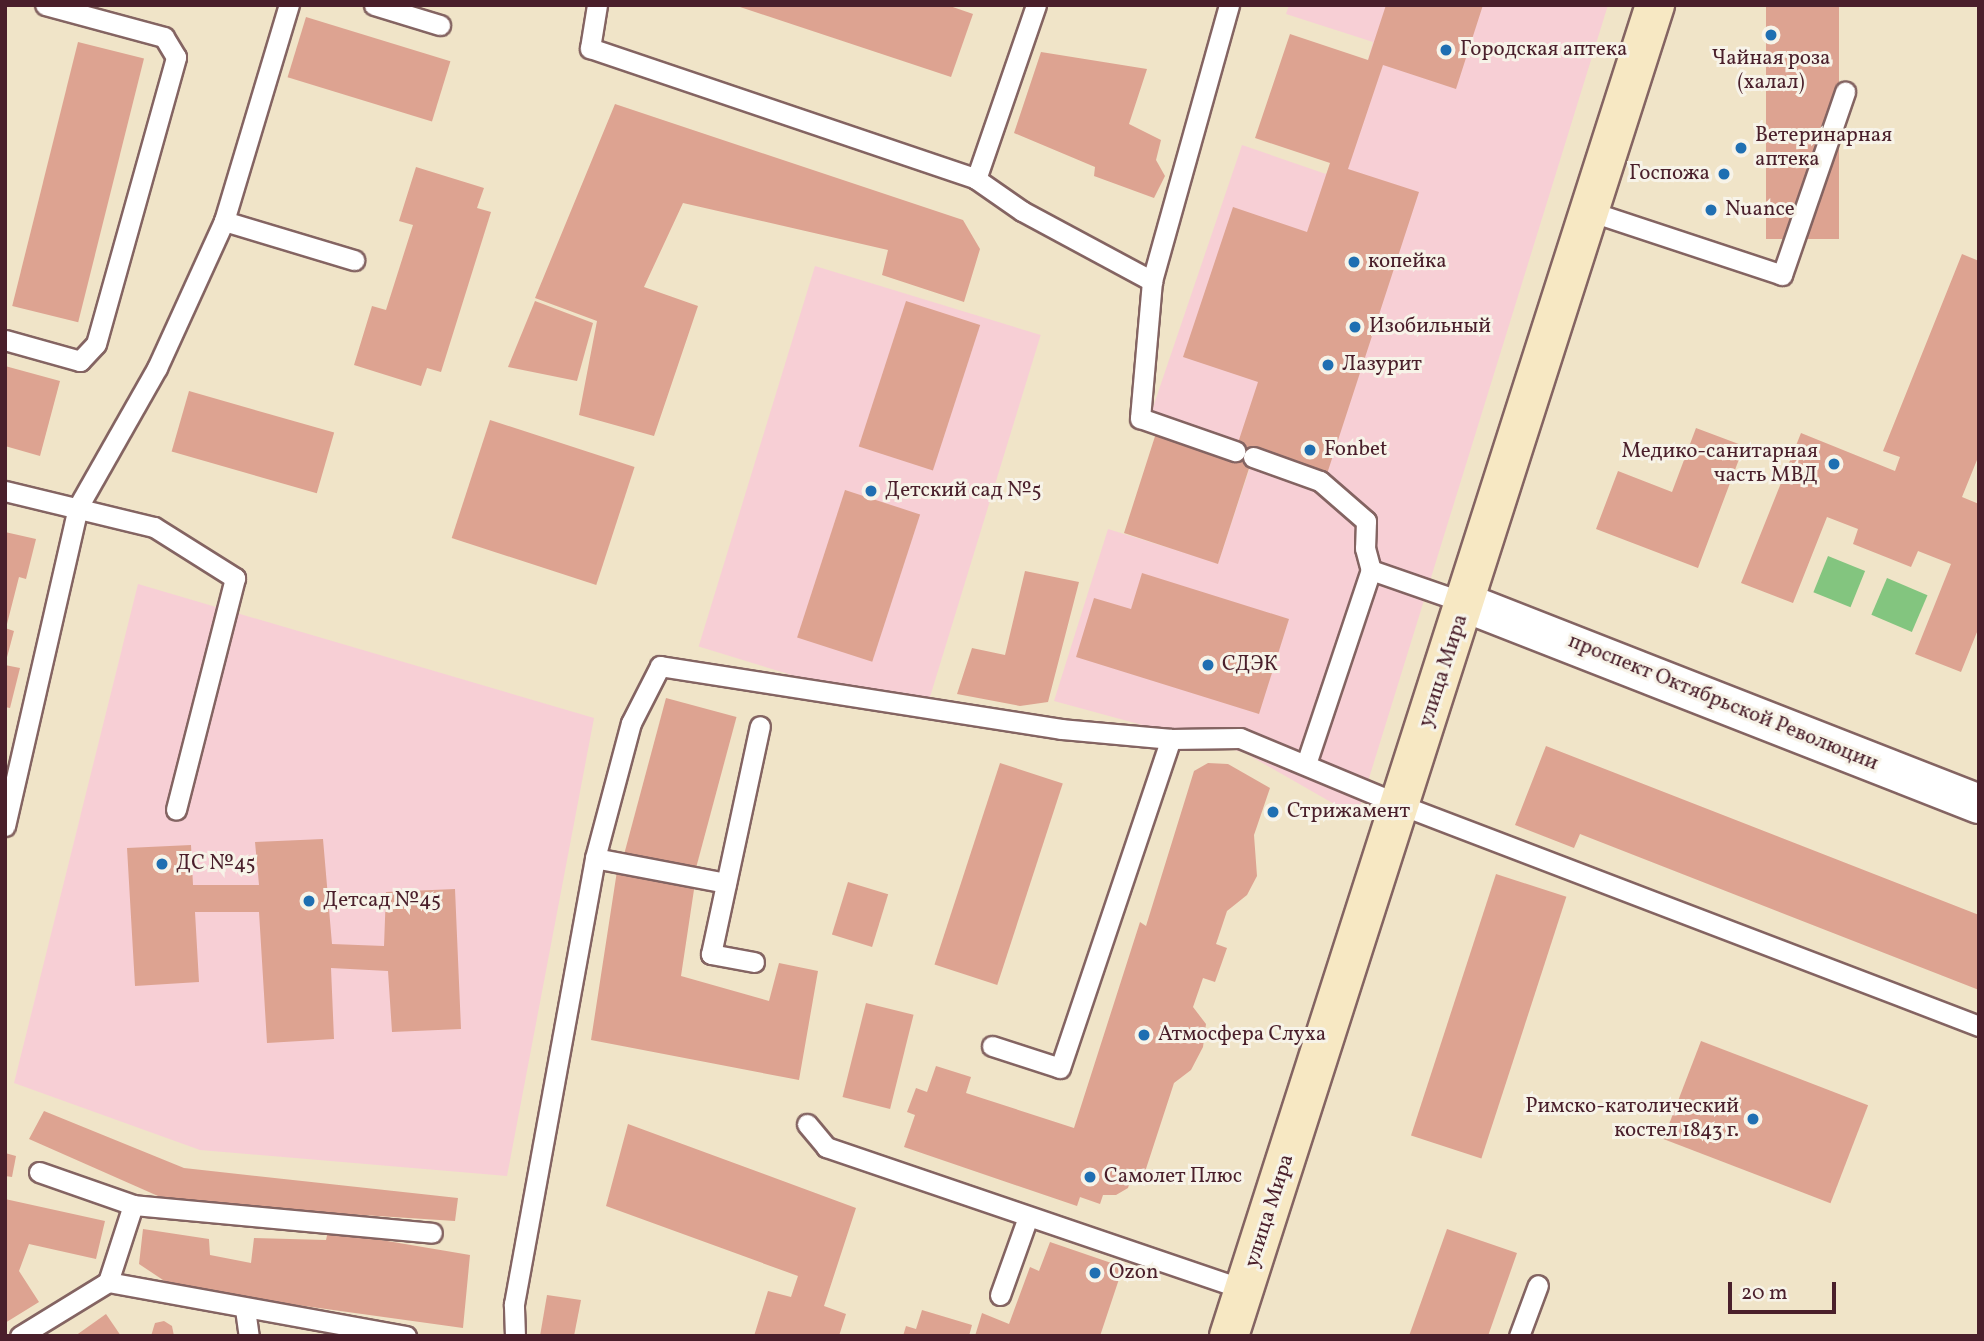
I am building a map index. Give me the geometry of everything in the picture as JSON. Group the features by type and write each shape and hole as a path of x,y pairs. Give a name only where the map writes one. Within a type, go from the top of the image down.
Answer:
{"main road":[{"name":"улица Мира","path":"1229,1336 1592,212 1655,5"}],"street":[{"name":"проспект Октябрьской Революции","path":"1466,603 1979,804"}],"lane":[{"path":"5,340 80,361 96,344 176,57 163,37 45,5"},
{"path":"5,827 78,507 157,368 224,222 289,5"},
{"path":"374,5 440,25"},
{"path":"597,5 590,48 976,179 1022,212 1153,281"},
{"path":"976,179 1036,5"},
{"path":"1229,5 1153,281 1140,418 1320,481 1366,521 1365,548 1371,570 1306,764"},
{"path":"1592,212 1782,275 1845,92"},
{"path":"224,222 354,260"},
{"path":"5,491 155,527 235,578 176,810"},
{"path":"1371,570 1466,603"},
{"path":"515,1336 514,1304 595,858 631,723 660,666 1061,729 1171,739 1240,738 1401,805 1979,1026"},
{"path":"754,962 710,954 760,726"},
{"path":"992,1045 1060,1068 1171,739"},
{"path":"595,858 726,883"},
{"path":"807,1124 826,1147 1244,1289"},
{"path":"38,1172 133,1205 432,1233"},
{"path":"20,1336 108,1282 133,1205"},
{"path":"1000,1295 1028,1217"},
{"path":"108,1282 244,1309 406,1336"},
{"path":"1519,1336 1538,1285"},
{"path":"244,1309 249,1336"}],"shaded area":[{"path":"1289,5 1608,5 1357,817 1245,753 1054,701 1108,529 1218,563 1252,461 1150,416 1242,145 1326,174 1382,64 1368,60 1373,42 1286,14"},
{"name":"Детский сад №5","path":"815,266 1041,335 924,716 699,647"},
{"name":"Детсад №45","path":"138,584 594,718 507,1176 200,1150 14,1083"}],"green space":[{"path":"1828,556 1865,571 1850,607 1813,592"},
{"path":"1887,578 1928,595 1912,632 1871,615"}],"building":[{"path":"947,5 973,14 951,77 737,6"},
{"path":"1386,5 1483,5 1456,89 1383,65 1348,169 1419,192 1326,477 1254,453 1218,564 1124,533 1157,430 1234,455 1258,382 1183,357 1233,207 1307,232 1330,163 1255,138 1290,34 1368,60"},
{"path":"1766,5 1839,5 1839,239 1766,239"},
{"path":"306,17 450,61 432,121 288,77"},
{"path":"78,42 144,58 78,322 12,306"},
{"path":"1041,52 1147,69 1129,124 1161,140 1156,160 1165,176 1154,198 1094,176 1095,167 1014,133"},
{"path":"615,104 963,220 980,249 964,302 882,275 888,250 683,203 644,287 698,306 654,436 579,415 597,321 535,298"},
{"path":"416,167 484,188 477,208 491,212 441,372 427,368 421,386 354,365 372,306 386,310 413,225 399,221"},
{"name":"Медико-санитарная часть МВД","path":"1962,254 1979,261 1979,455 1962,497 1979,504 1979,627 1961,672 1915,654 1951,564 1918,551 1911,567 1853,544 1858,529 1827,517 1793,603 1741,583 1801,433 1895,471 1900,457 1883,451"},
{"path":"535,301 593,323 577,381 508,367"},
{"path":"906,301 980,325 933,471 859,447"},
{"path":"5,366 60,381 40,456 5,446"},
{"path":"189,391 334,433 317,493 172,452"},
{"path":"490,420 635,467 596,585 452,538"},
{"path":"1696,428 1744,446 1698,568 1596,529 1618,471 1672,492"},
{"path":"845,490 920,514 872,662 797,637"},
{"path":"5,532 36,539 26,579 19,577 6,628"},
{"path":"1025,571 1079,582 1048,702 1020,706 957,694 972,648 1005,655"},
{"path":"1142,573 1289,619 1259,714 1076,657 1094,598 1131,609"},
{"path":"5,628 14,631 6,661 5,661"},
{"path":"5,665 20,668 10,708 5,707"},
{"path":"666,698 737,717 694,877 623,858"},
{"path":"1546,746 1979,915 1979,990 1580,834 1574,848 1515,825"},
{"path":"1000,763 1063,783 997,985 934,965"},
{"path":"1208,763 1228,764 1270,788 1254,835 1257,876 1247,895 1227,911 1216,944 1227,948 1215,982 1203,978 1193,1007 1206,1024 1203,1047 1191,1070 1174,1083 1143,1178 1132,1174 1128,1188 1116,1195 1103,1195 1100,1204 1080,1197 1077,1206 904,1147 915,1115 907,1112 916,1088 927,1092 936,1066 971,1077 966,1093 1074,1128 1140,922 1146,926 1194,771"},
{"path":"323,839 332,944 384,946 386,892 455,889 461,1029 392,1032 388,971 331,968 334,1039 267,1043 259,912 195,912 199,982 135,986 127,848 191,845 193,885 259,885 255,842"},
{"path":"617,871 695,883 681,976 769,1001 779,963 818,971 799,1080 591,1040"},
{"path":"1496,874 1566,897 1481,1158 1411,1136"},
{"path":"848,882 888,894 872,947 832,935"},
{"path":"866,1003 914,1015 890,1109 843,1097"},
{"path":"1701,1041 1868,1105 1830,1203 1663,1139"},
{"path":"44,1111 184,1168 458,1198 455,1221 223,1206 158,1196 29,1139"},
{"path":"628,1124 856,1208 824,1306 846,1314 839,1336 754,1336 768,1291 791,1297 798,1276 606,1206"},
{"path":"5,1153 16,1156 12,1177 5,1176"},
{"path":"5,1199 105,1221 96,1259 29,1244 19,1271 39,1302 5,1323"},
{"path":"143,1229 209,1239 210,1255 251,1263 254,1238 326,1240 328,1231 470,1255 463,1328 175,1288 139,1264"},
{"path":"1447,1229 1517,1253 1488,1336 1409,1336"},
{"path":"1050,1242 1123,1267 1100,1336 975,1336 982,1313 1009,1324 1030,1267 1039,1271"},
{"path":"547,1295 581,1300 574,1336 540,1336"},
{"path":"922,1310 972,1325 969,1336 903,1336 906,1326 916,1329"},
{"path":"106,1314 121,1336 75,1336"},
{"path":"164,1321 172,1326 174,1336 151,1336 155,1323"}],"place":[{"name":"Чайная роза (халал)","path":"1771,35"},
{"name":"Городская аптека","path":"1446,50"},
{"name":"Ветеринарная аптека","path":"1741,148"},
{"name":"Госпожа","path":"1724,174"},
{"name":"Nuance","path":"1711,210"},
{"name":"копейка","path":"1354,262"},
{"name":"Изобильный","path":"1355,327"},
{"name":"Лазурит","path":"1328,365"},
{"name":"Fonbet","path":"1310,450"},
{"name":"Медико-санитарная часть МВД","path":"1834,464"},
{"name":"Детский сад №5","path":"871,491"},
{"name":"СДЭК","path":"1208,665"},
{"name":"Стрижамент","path":"1273,812"},
{"name":"ДС №45","path":"162,864"},
{"name":"Детсад №45","path":"309,901"},
{"name":"Атмосфера Слуха","path":"1144,1035"},
{"name":"Римско-католический костел 1843 г.","path":"1753,1119"},
{"name":"Самолет Плюс","path":"1090,1177"},
{"name":"Ozon","path":"1095,1273"}]}
